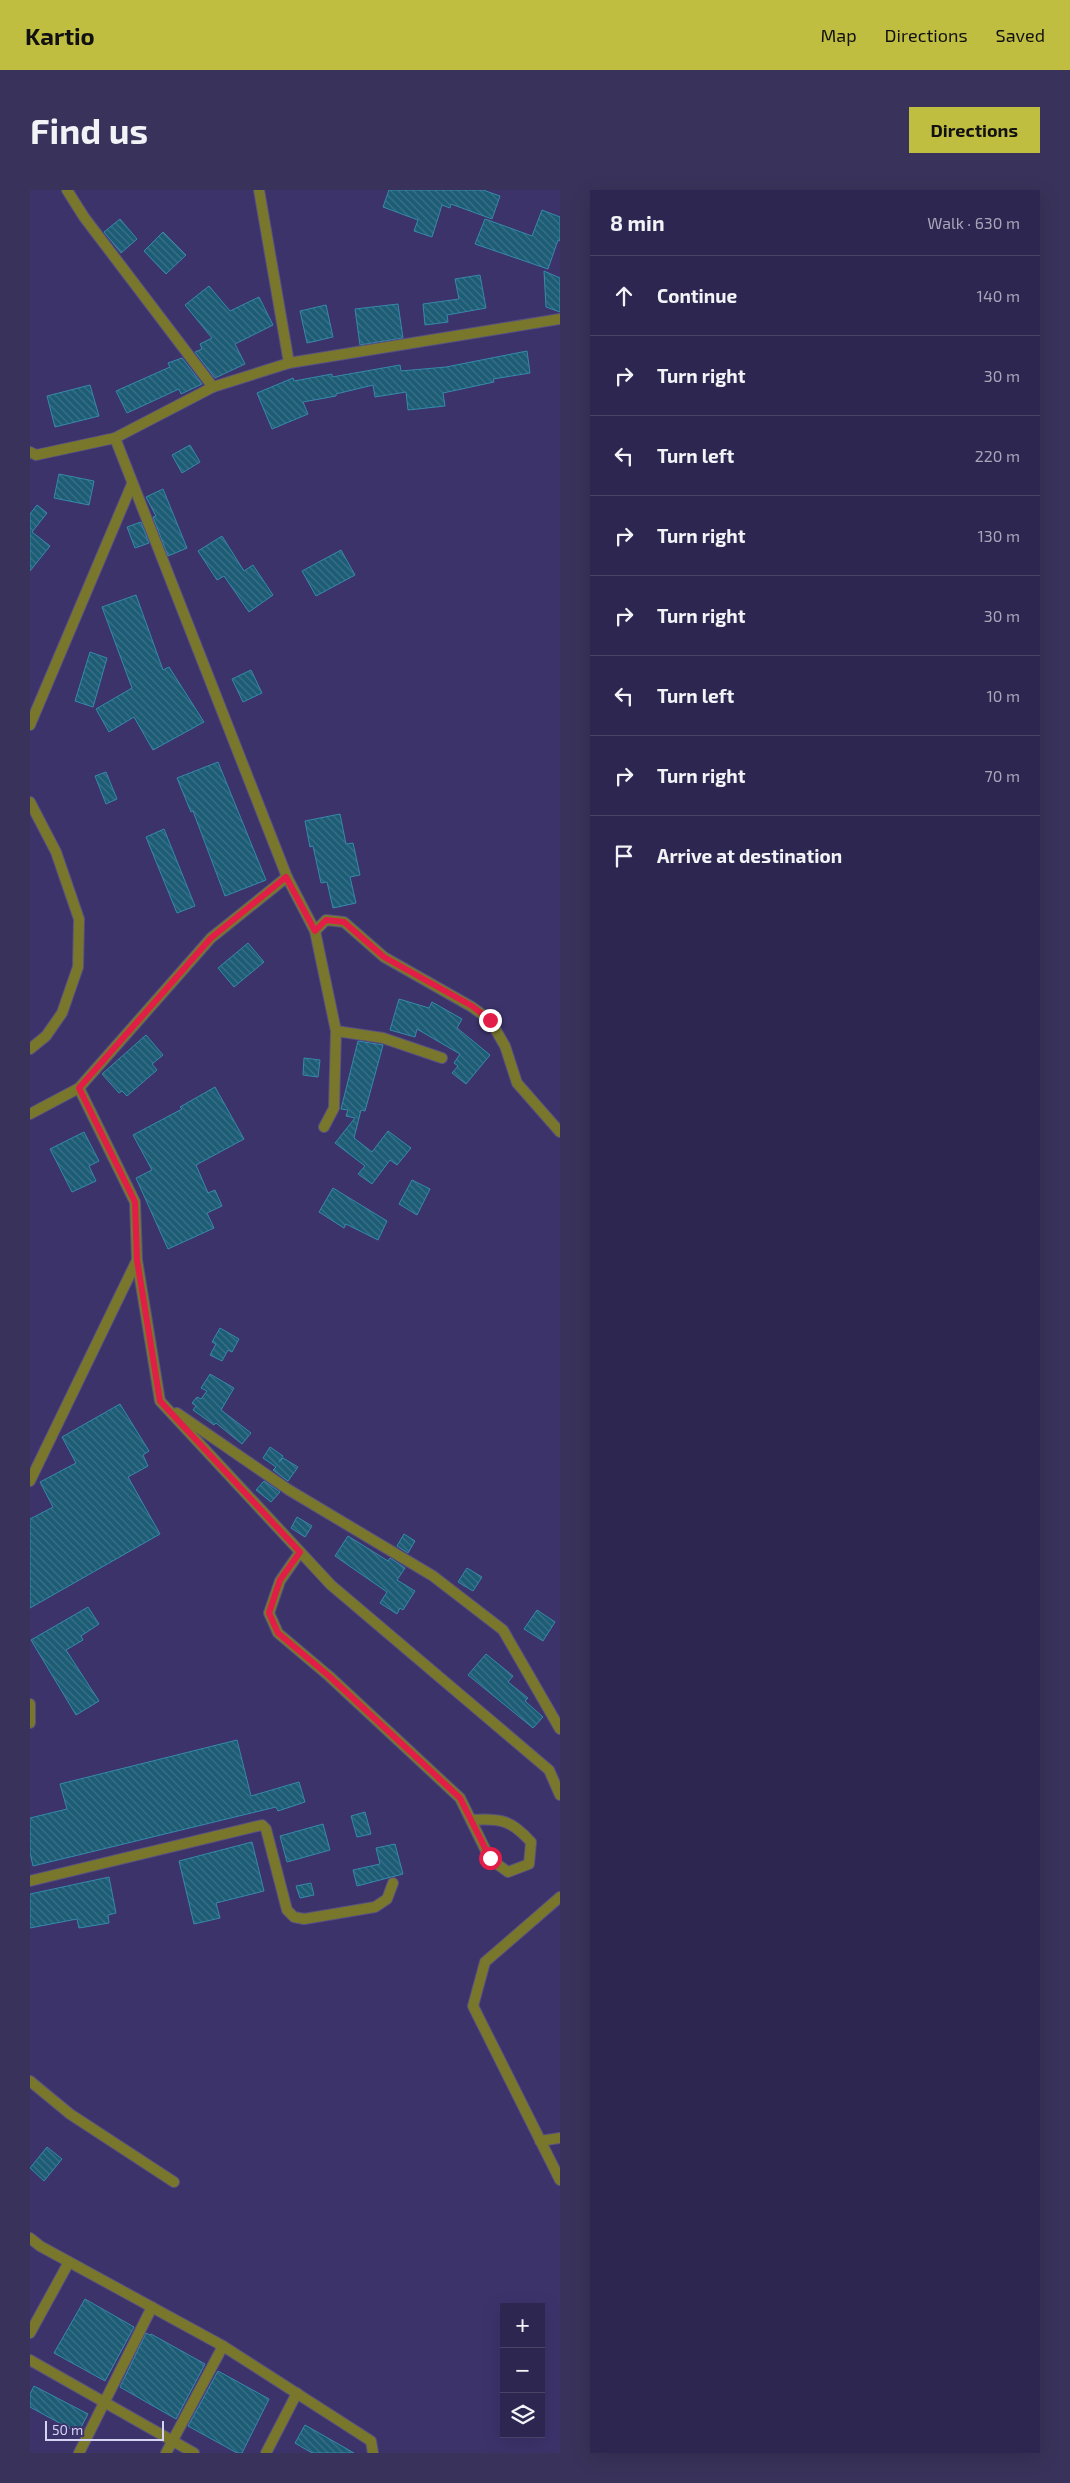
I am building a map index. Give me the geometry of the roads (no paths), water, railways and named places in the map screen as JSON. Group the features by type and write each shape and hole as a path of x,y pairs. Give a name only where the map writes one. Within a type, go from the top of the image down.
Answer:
{"street":[{"path":"67,190 84,217 213,387"},
{"path":"259,190 289,363"},
{"path":"30,452 36,455 114,438 213,387 289,363 560,319"},
{"path":"114,438 286,877 315,931 336,1031 334,1108 324,1127"},
{"path":"30,725 132,484"},
{"path":"30,802 56,852 79,919 78,967 62,1013 46,1036 30,1049"},
{"path":"30,1114 79,1088 211,938 286,877"},
{"path":"315,931 326,920 344,922 384,957 472,1006 490,1020 505,1046 517,1083 560,1132"},
{"path":"336,1031 383,1038 442,1058"},
{"path":"79,1088 135,1202 137,1260 160,1401 331,1585 549,1770 560,1796"},
{"path":"30,1481 137,1260"},
{"path":"160,1401 289,1490 433,1576 503,1630 560,1729"},
{"path":"300,1552 280,1580 269,1613 278,1633 329,1676 460,1798 471,1820 490,1858 508,1872 529,1864 531,1842 516,1825 491,1819 471,1820"},
{"path":"30,1704 30,1723"},
{"path":"30,1881 262,1825 266,1829 287,1910 294,1917 304,1919 375,1907 387,1899 393,1883"},
{"path":"560,1897 485,1962 473,2006 560,2180"},
{"path":"30,2081 70,2114 174,2182"},
{"path":"540,2141 560,2138"},
{"path":"30,2238 69,2262 223,2346 371,2441 373,2453"},
{"path":"30,2333 69,2262"},
{"path":"79,2453 152,2307"},
{"path":"166,2453 223,2346"},
{"path":"30,2360 194,2453"},
{"path":"266,2453 297,2393"}]}
